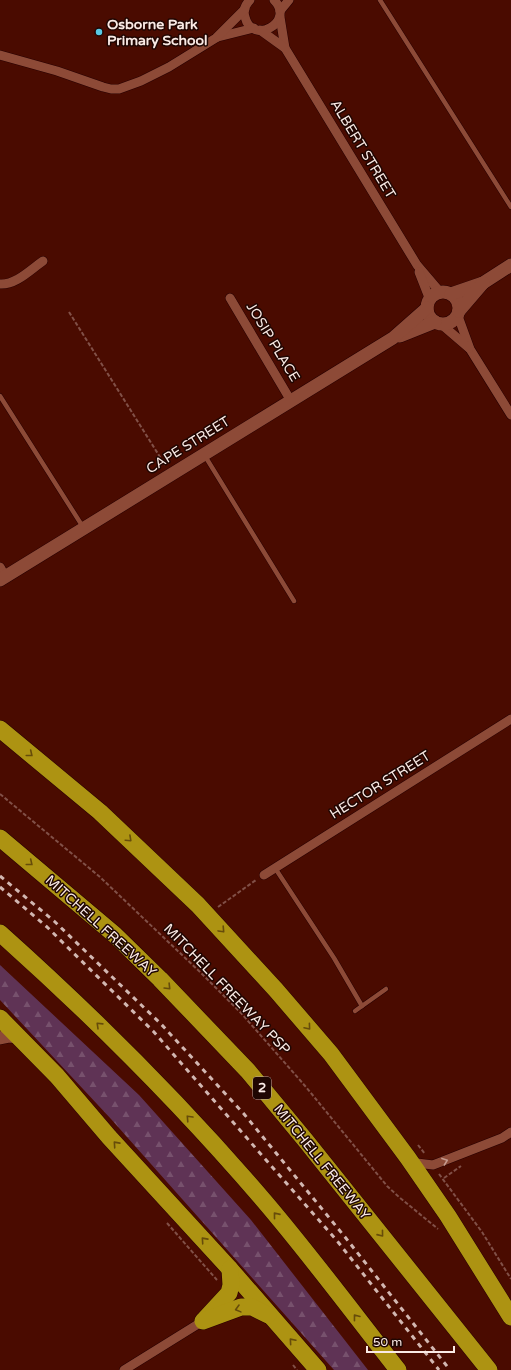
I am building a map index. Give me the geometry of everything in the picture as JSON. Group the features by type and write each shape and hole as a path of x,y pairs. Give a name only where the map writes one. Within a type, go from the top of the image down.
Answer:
{"highway":[{"path":"0,730 100,812 198,905 276,990 331,1054 408,1158 448,1216 511,1317"},
{"name":"MITCHELL FREEWAY","path":"0,838 115,935 160,979 248,1071 306,1141 489,1370"},
{"path":"0,933 47,975 103,1029 212,1143 316,1264 398,1370"},
{"path":"0,1018 57,1076 110,1137 230,1269 318,1370"},
{"path":"203,1321 229,1293 231,1285 230,1269"},
{"path":"203,1321 241,1308 252,1307 272,1317"}],"street":[{"path":"274,0 278,5 280,14"},
{"path":"216,38 257,29 266,30 272,28 289,0"},
{"path":"247,3 244,15 246,21 257,29"},
{"path":"0,55 57,71 103,87 119,89 141,81 169,67 216,38 247,3"},
{"name":"ALBERT STREET","path":"280,14 286,48 437,298"},
{"name":"ALBERT STREET","path":"257,29 286,48"},
{"path":"0,284 15,281 43,261"},
{"name":"CAPE STREET","path":"458,313 483,283 511,264"},
{"name":"CAPE STREET","path":"2,574 84,528 393,338 437,298 483,283"},
{"name":"JOSIP PLACE","path":"230,298 292,401"},
{"path":"470,349 431,319 428,314 437,298 458,301 458,313 470,349 511,415"},
{"path":"438,323 447,324 453,321 458,313"},
{"name":"CAPE STREET","path":"393,338 438,323"},
{"name":"HECTOR STREET","path":"264,875 511,719"},
{"path":"0,1038 10,1036 20,1037"},
{"path":"408,1158 417,1163 433,1165 502,1138 511,1132"},
{"path":"124,1370 203,1321"}],"lane":[{"path":"380,0 511,207"},
{"path":"0,396 84,528"},
{"path":"204,454 294,601"},
{"path":"275,868 334,958 362,1006"},
{"path":"355,1011 386,989"}],"path":[{"path":"69,312 171,475"},
{"name":"MITCHELL FREEWAY PSP","path":"0,794 100,877 201,973 241,1013 306,1087 387,1186 399,1198 441,1231"},
{"path":"217,908 264,875"}],"green space":[{"path":"0,965 139,1095 251,1220 368,1370 334,1370 111,1119 0,1000"}],"railway":[{"path":"0,876 54,921 161,1024 244,1114 345,1237 450,1370"},
{"path":"0,887 47,927 153,1031 338,1242 439,1370"}],"place":[{"name":"Osborne Park Primary School","path":"99,32"}]}
